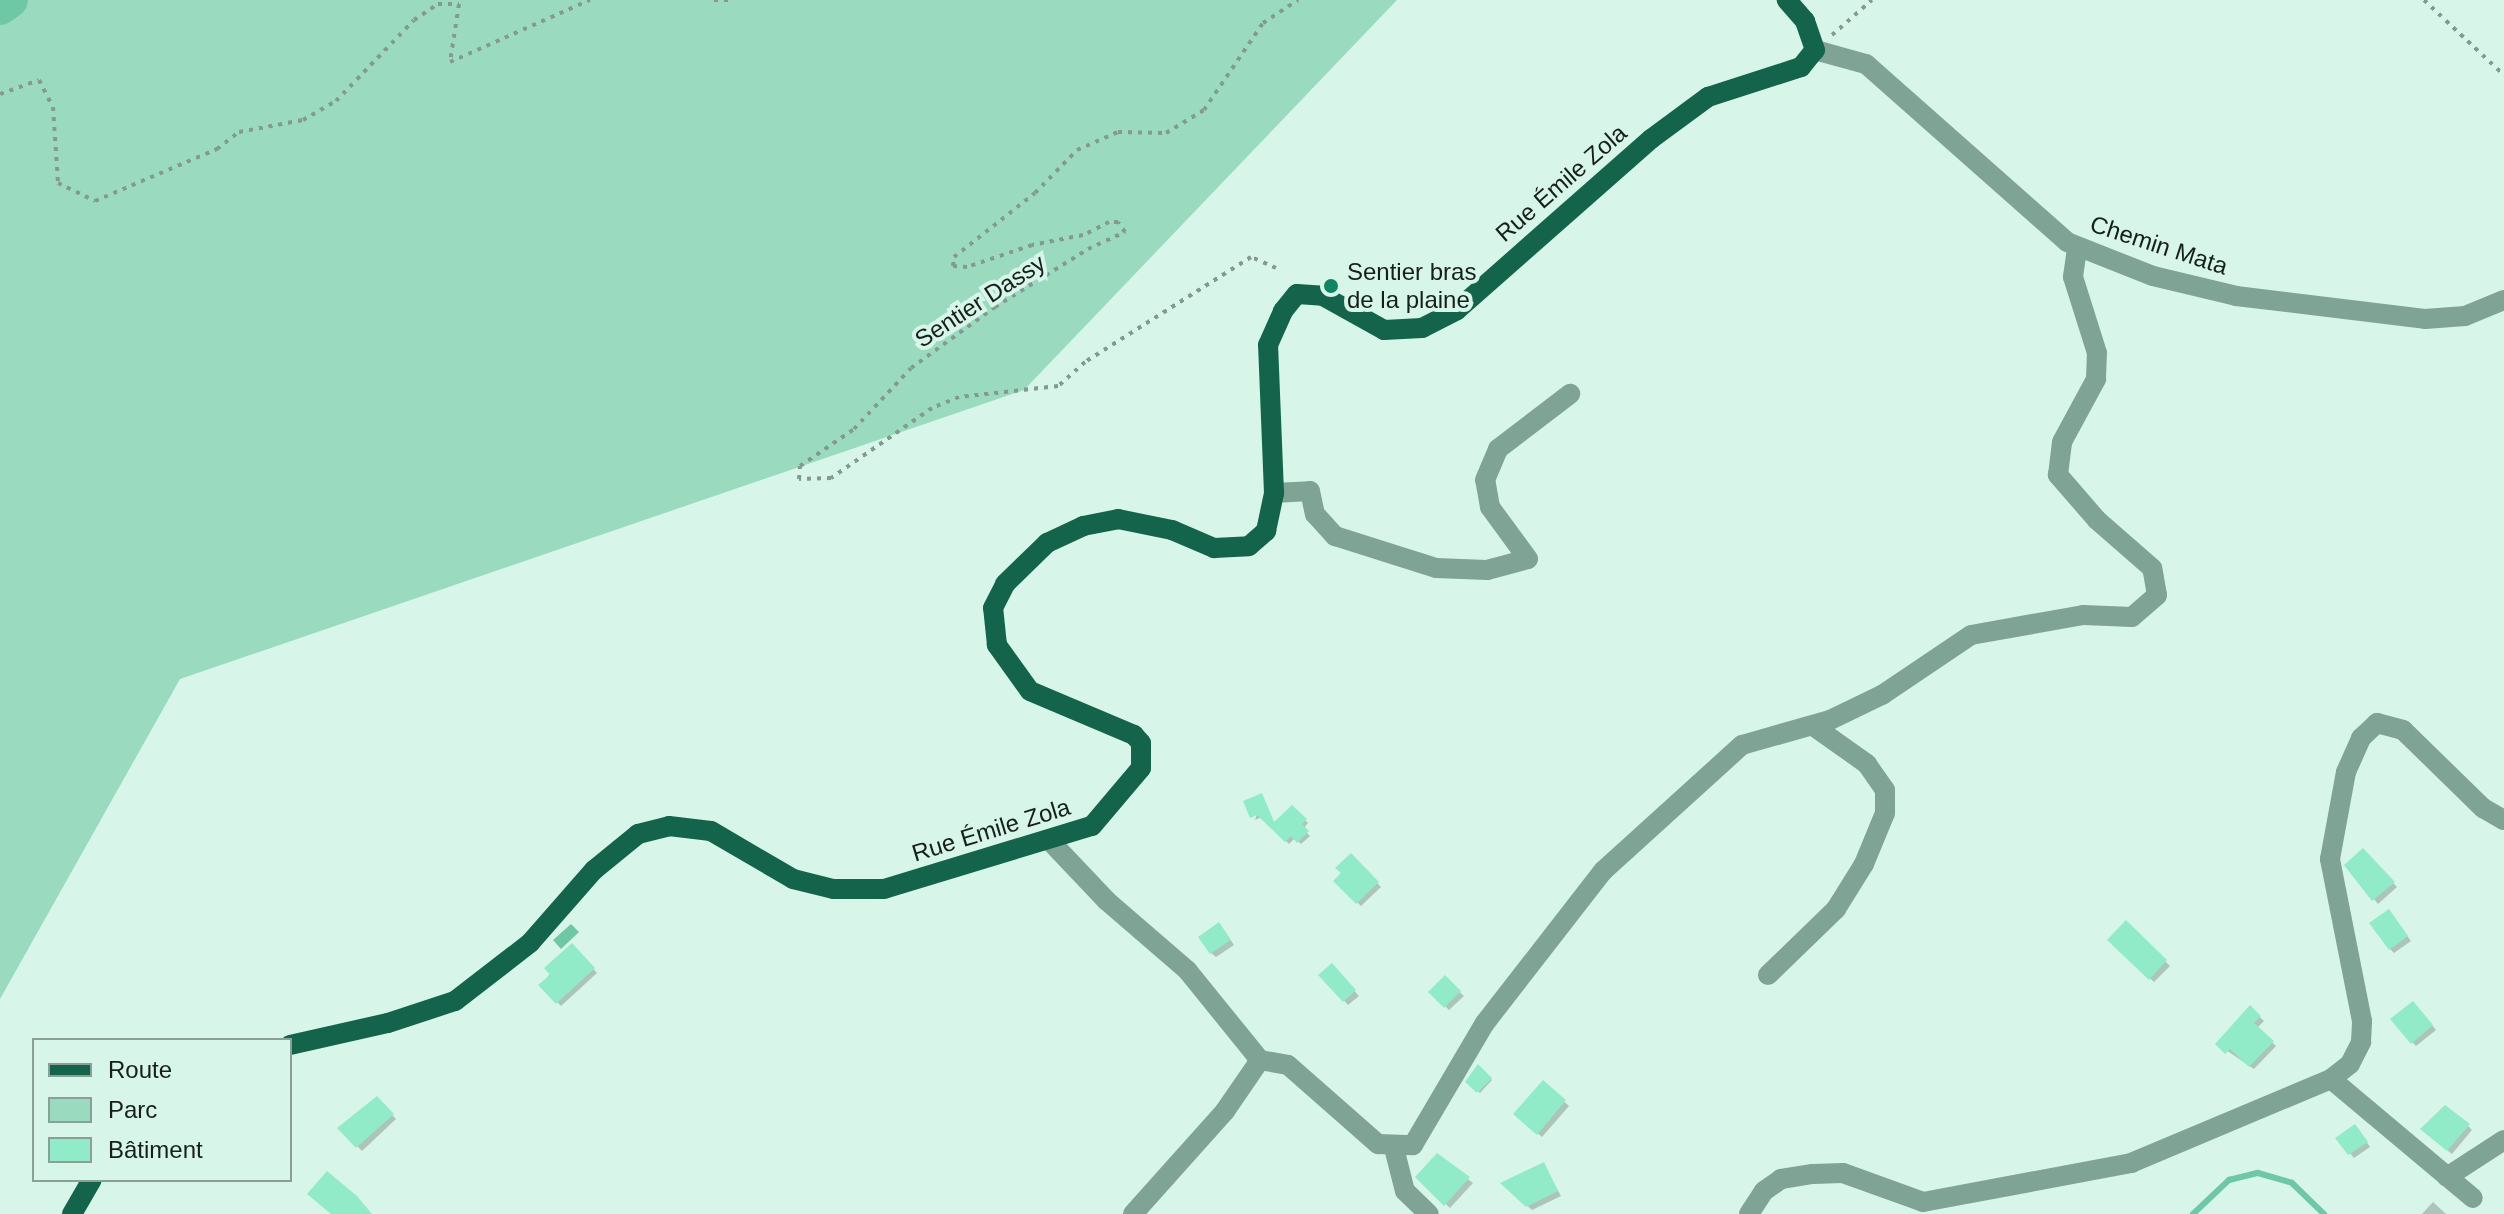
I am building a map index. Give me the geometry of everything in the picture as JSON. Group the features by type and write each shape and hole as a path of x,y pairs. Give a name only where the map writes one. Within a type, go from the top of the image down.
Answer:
{"main road":[{"path":"1787,0 1805,21 1815,50"},
{"name":"Rue Émile Zola","path":"292,1045 388,1023 455,1001 530,943 594,870 638,834 669,826 711,831 793,879 833,889 884,889 1051,842 1092,826 1129,787 1144,754 1134,735 1030,691 997,645 993,608 1005,584 1047,543 1083,526 1118,519 1172,530 1214,548 1249,546 1266,531 1274,493 1268,345 1283,311 1297,294 1323,296 1384,330 1422,328 1457,310 1651,139 1708,97 1801,67 1815,50"},
{"path":"72,1214 91,1182"}],"street":[{"name":"Chemin Mata","path":"1815,50 1866,64 2077,248 2153,276 2236,296 2405,317 2465,316 2504,300"},
{"path":"1051,842 1107,901 1187,970 1260,1060 1288,1065 1378,1144 1394,1148 1413,1145 1485,1023 1603,871 1742,745 1812,725 1882,695 1971,635 2083,615 2132,617 2157,595 2152,568 2097,520 2058,475 2062,442 2096,379 2097,353 2073,277 2077,248"},
{"path":"1274,493 1310,491 1315,514 1335,536 1436,568 1487,570 1528,559 1490,507 1485,480 1498,449 1570,394"},
{"path":"1749,1214 1772,1185 1813,1174 1843,1173 1923,1202 2131,1163 2331,1079 2350,1064 2361,1042 2362,1021 2330,859 2346,772 2361,738 2377,723 2403,730 2483,808 2504,820"},
{"path":"1768,975 1836,909 1864,864 1885,813 1885,790 1867,764 1812,725"},
{"path":"1133,1214 1225,1111 1260,1060"},
{"path":"2331,1079 2473,1198"},
{"path":"2447,1177 2504,1140"},
{"path":"1394,1148 1405,1191 1429,1214"}],"path":[{"path":"0,94 39,80 53,107 58,183 95,201 217,149 239,132 303,120 336,101 414,20 438,4 459,4 450,62 590,0"},
{"path":"714,0 733,0"},
{"name":"Sentier Dassy","path":"1276,268 1251,257 1085,362 1058,386 959,397 932,408 831,478 799,479 800,466 854,429 911,368 995,307 1088,249 1125,232 1118,222 1109,222 1083,235 1032,245 967,267 953,266 954,257 1035,193 1077,150 1118,132 1166,133 1204,110 1263,23 1298,0"},
{"path":"1815,50 1872,0"},
{"path":"2424,0 2504,75"}],"green space":[{"path":"0,0 1397,0 1024,390 180,679 0,999"}],"shaded area":[{"path":"571,924 579,932 561,949 553,940"}],"building":[{"path":"1262,793 1274,822 1292,805 1307,819 1302,824 1309,831 1297,843 1291,836 1285,842 1257,815 1250,818 1243,801"},
{"path":"2363,848 2395,882 2372,901 2344,865"},
{"path":"1351,853 1379,882 1356,904 1333,881 1341,873 1335,868"},
{"path":"2389,909 2408,936 2389,950 2369,923"},
{"path":"2126,920 2167,960 2149,980 2107,940"},
{"path":"1219,922 1231,940 1210,954 1198,937"},
{"path":"572,943 595,968 556,1004 538,985 550,975 544,968"},
{"path":"1332,963 1356,990 1343,1002 1318,975"},
{"path":"1445,975 1461,991 1444,1008 1428,992"},
{"path":"2413,1001 2433,1025 2411,1044 2390,1019"},
{"path":"2250,1005 2261,1016 2254,1023 2274,1041 2249,1067 2230,1049 2225,1054 2215,1044"},
{"path":"1478,1064 1492,1078 1477,1093 1465,1082"},
{"path":"1543,1080 1566,1100 1537,1135 1513,1114"},
{"path":"377,1096 394,1114 356,1148 337,1128"},
{"path":"2445,1105 2470,1124 2447,1151 2420,1129"},
{"path":"2355,1124 2368,1142 2348,1155 2335,1138"},
{"path":"1437,1153 1470,1177 1444,1206 1415,1177"},
{"path":"1544,1162 1558,1191 1526,1207 1500,1183"},
{"path":"327,1171 357,1196 372,1214 331,1214 307,1194"}],"waterway":[{"path":"0,7 10,0"},
{"path":"2193,1214 2229,1180 2258,1173 2292,1183 2324,1214"}],"place":[{"name":"Sentier bras de la plaine","path":"1331,286"}]}
